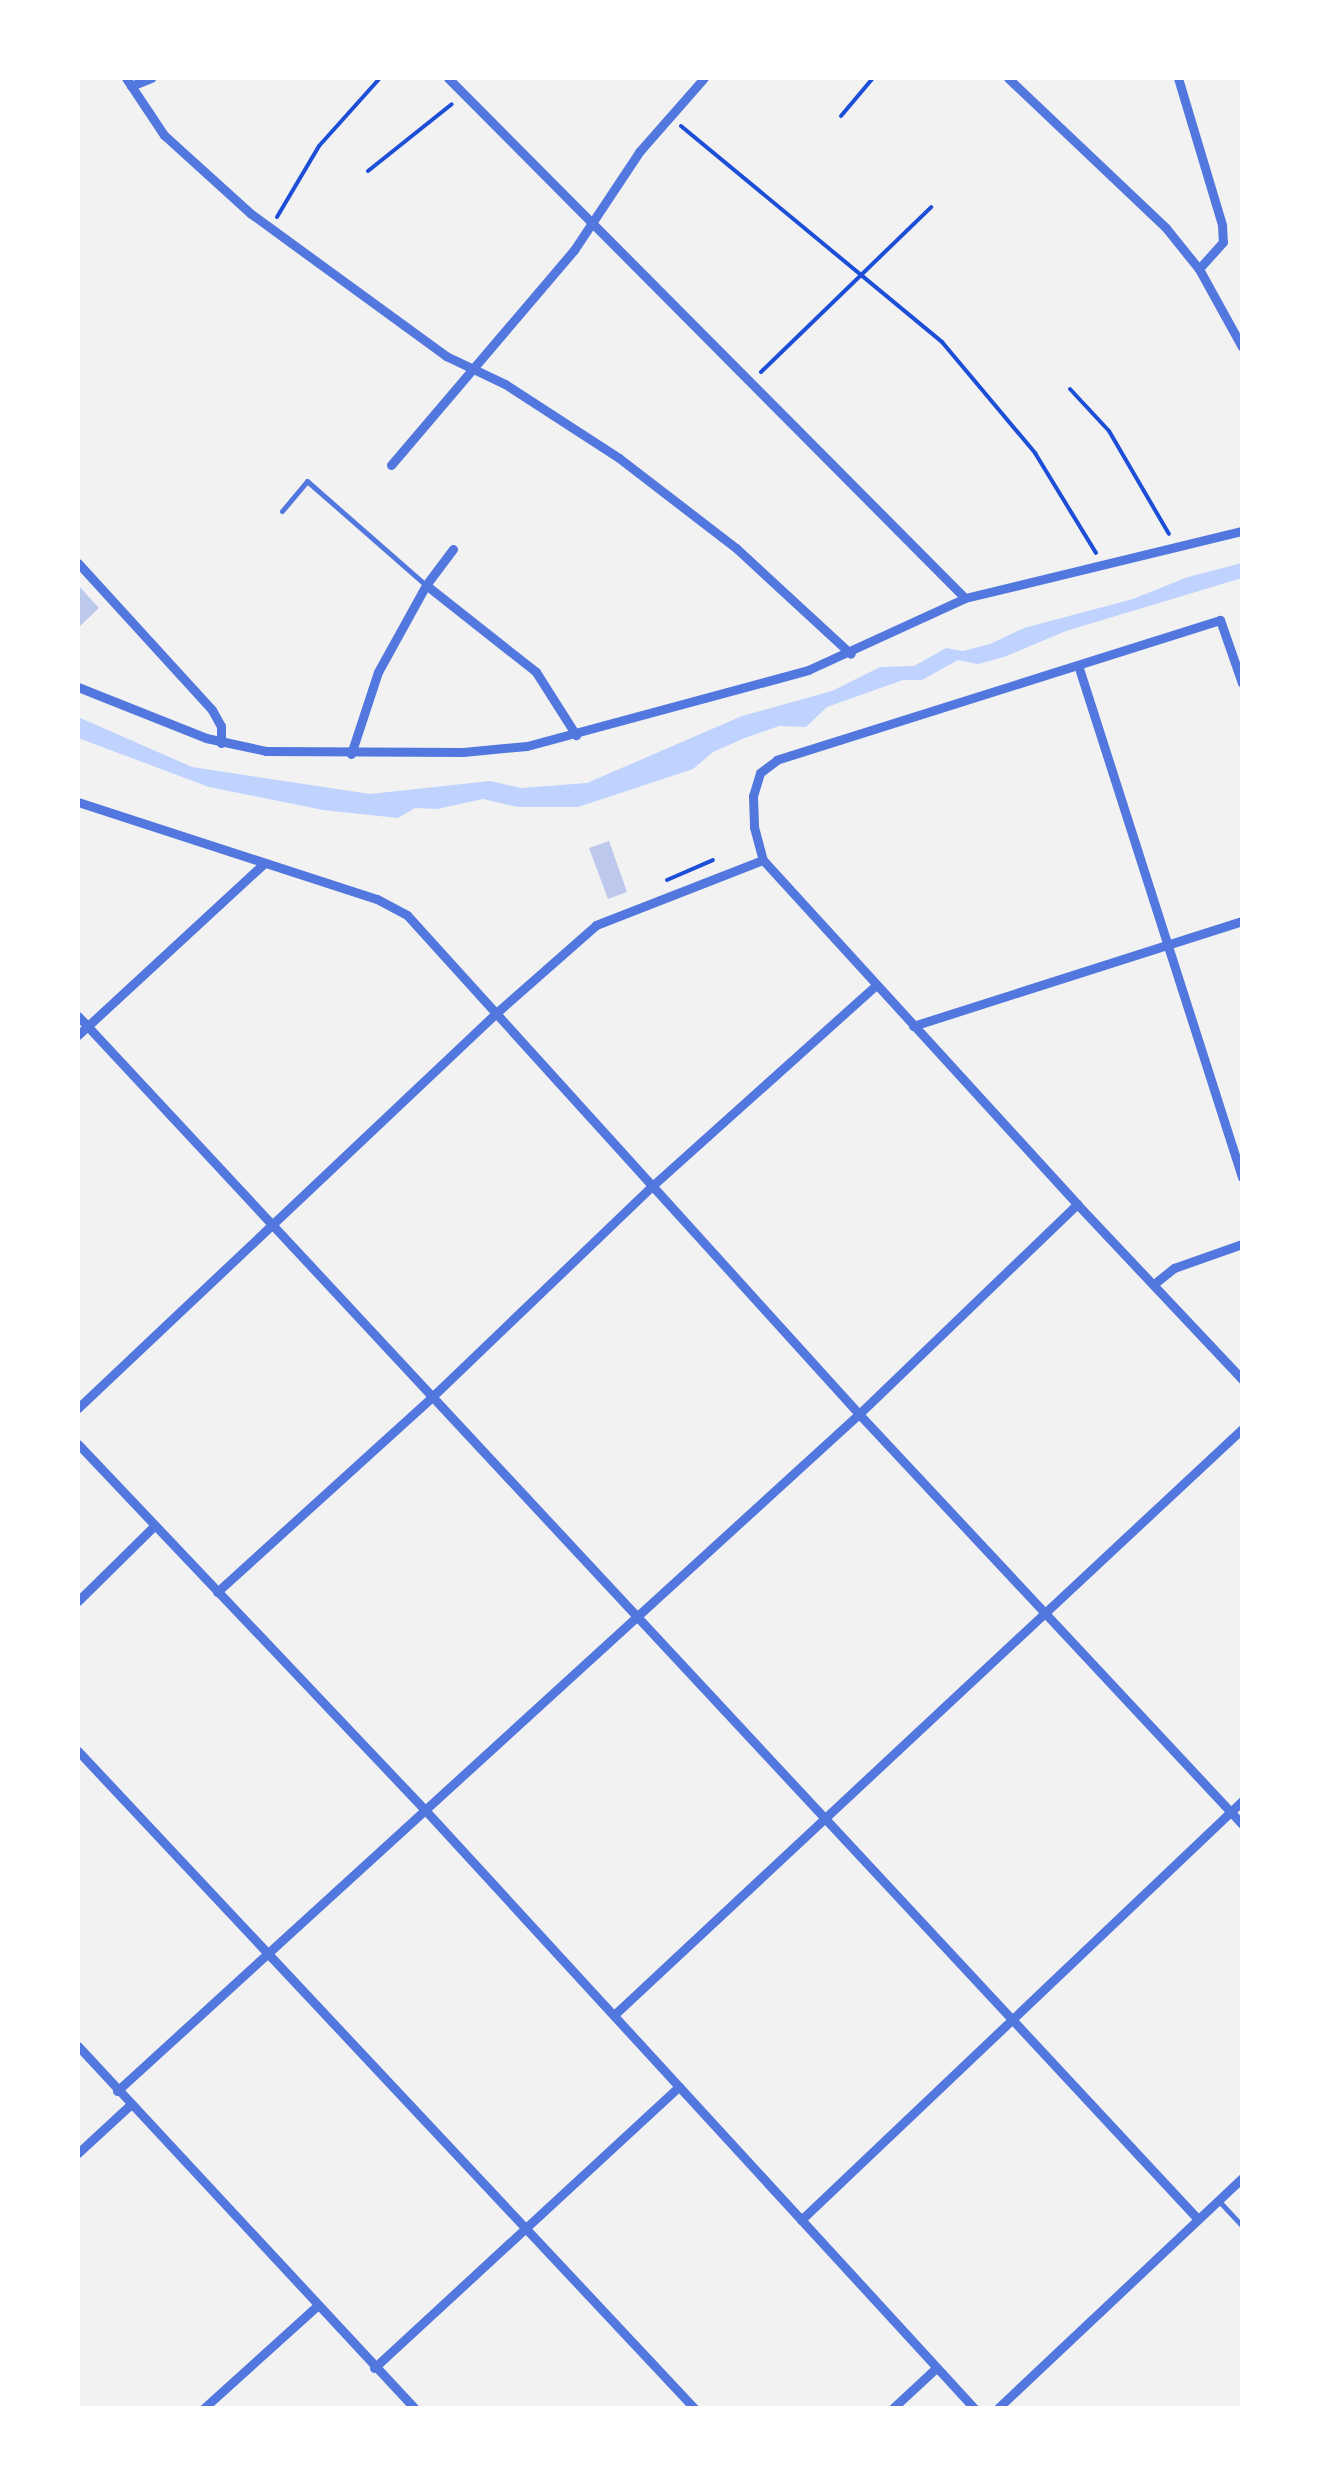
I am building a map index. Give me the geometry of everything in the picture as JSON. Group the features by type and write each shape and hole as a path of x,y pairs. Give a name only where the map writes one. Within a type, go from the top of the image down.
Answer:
{"street":[{"path":"151,78 128,82 164,135 194,166 269,228 446,356 506,384 618,458 736,548 851,654"},
{"path":"448,78 965,598"},
{"path":"391,464 574,250 669,117 704,78"},
{"path":"1008,78 1166,228 1199,270 1242,347"},
{"path":"1178,78 1222,225 1223,242 1199,270"},
{"path":"78,687 221,742 266,751 464,752 576,735 808,670 851,654 965,598 1242,531"},
{"path":"351,754 378,672 426,585 453,549"},
{"path":"78,563 212,710 221,726 221,742"},
{"path":"426,585 536,672 576,735"},
{"path":"1242,682 1220,620 777,760 760,773 753,796 754,826 763,860 874,986 1242,1378"},
{"path":"1078,666 1171,945 1242,1177"},
{"path":"78,802 394,905 859,1414 1242,1824"},
{"path":"78,1408 494,1015 604,919 763,860"},
{"path":"78,1035 263,864"},
{"path":"913,1026 1242,921"},
{"path":"217,1592 433,1396 651,1187 874,986"},
{"path":"78,1016 1198,2219"},
{"path":"117,2091 859,1414 1077,1204"},
{"path":"1154,1284 1174,1268 1242,1244"},
{"path":"614,2015 1048,1615 1242,1429"},
{"path":"78,1444 426,1810 974,2408"},
{"path":"78,1601 154,1526"},
{"path":"78,1751 694,2408"},
{"path":"802,2220 1242,1801"},
{"path":"78,2046 414,2408"},
{"path":"374,2368 679,2087"},
{"path":"78,2154 130,2105"},
{"path":"998,2408 1242,2178"},
{"path":"204,2408 317,2306"},
{"path":"893,2408 936,2368"}],"lane":[{"path":"282,512 307,482 426,585"},
{"path":"1218,2200 1242,2226"}],"path":[{"path":"269,228 298,188 320,146 380,78"},
{"path":"841,116 872,78"},
{"path":"368,171 464,94"},
{"path":"669,117 942,342 1035,453 1103,564"},
{"path":"751,382 931,207"},
{"path":"1070,388 1109,431 1140,478 1176,547"},
{"path":"661,883 713,860"}],"water":[{"path":"1242,563 1242,578 1066,631 1004,657 978,664 958,660 922,680 903,680 827,707 806,727 779,726 713,752 693,769 578,807 518,807 483,799 437,809 415,808 398,818 323,810 209,787 78,738 78,717 192,767 370,794 490,781 521,788 587,783 742,716 832,691 880,667 914,666 946,648 963,651 990,644 1024,628 1133,599 1188,577"}],"building":[{"path":"78,585 99,608 78,628"},
{"path":"609,841 627,892 608,899 589,848"}]}
